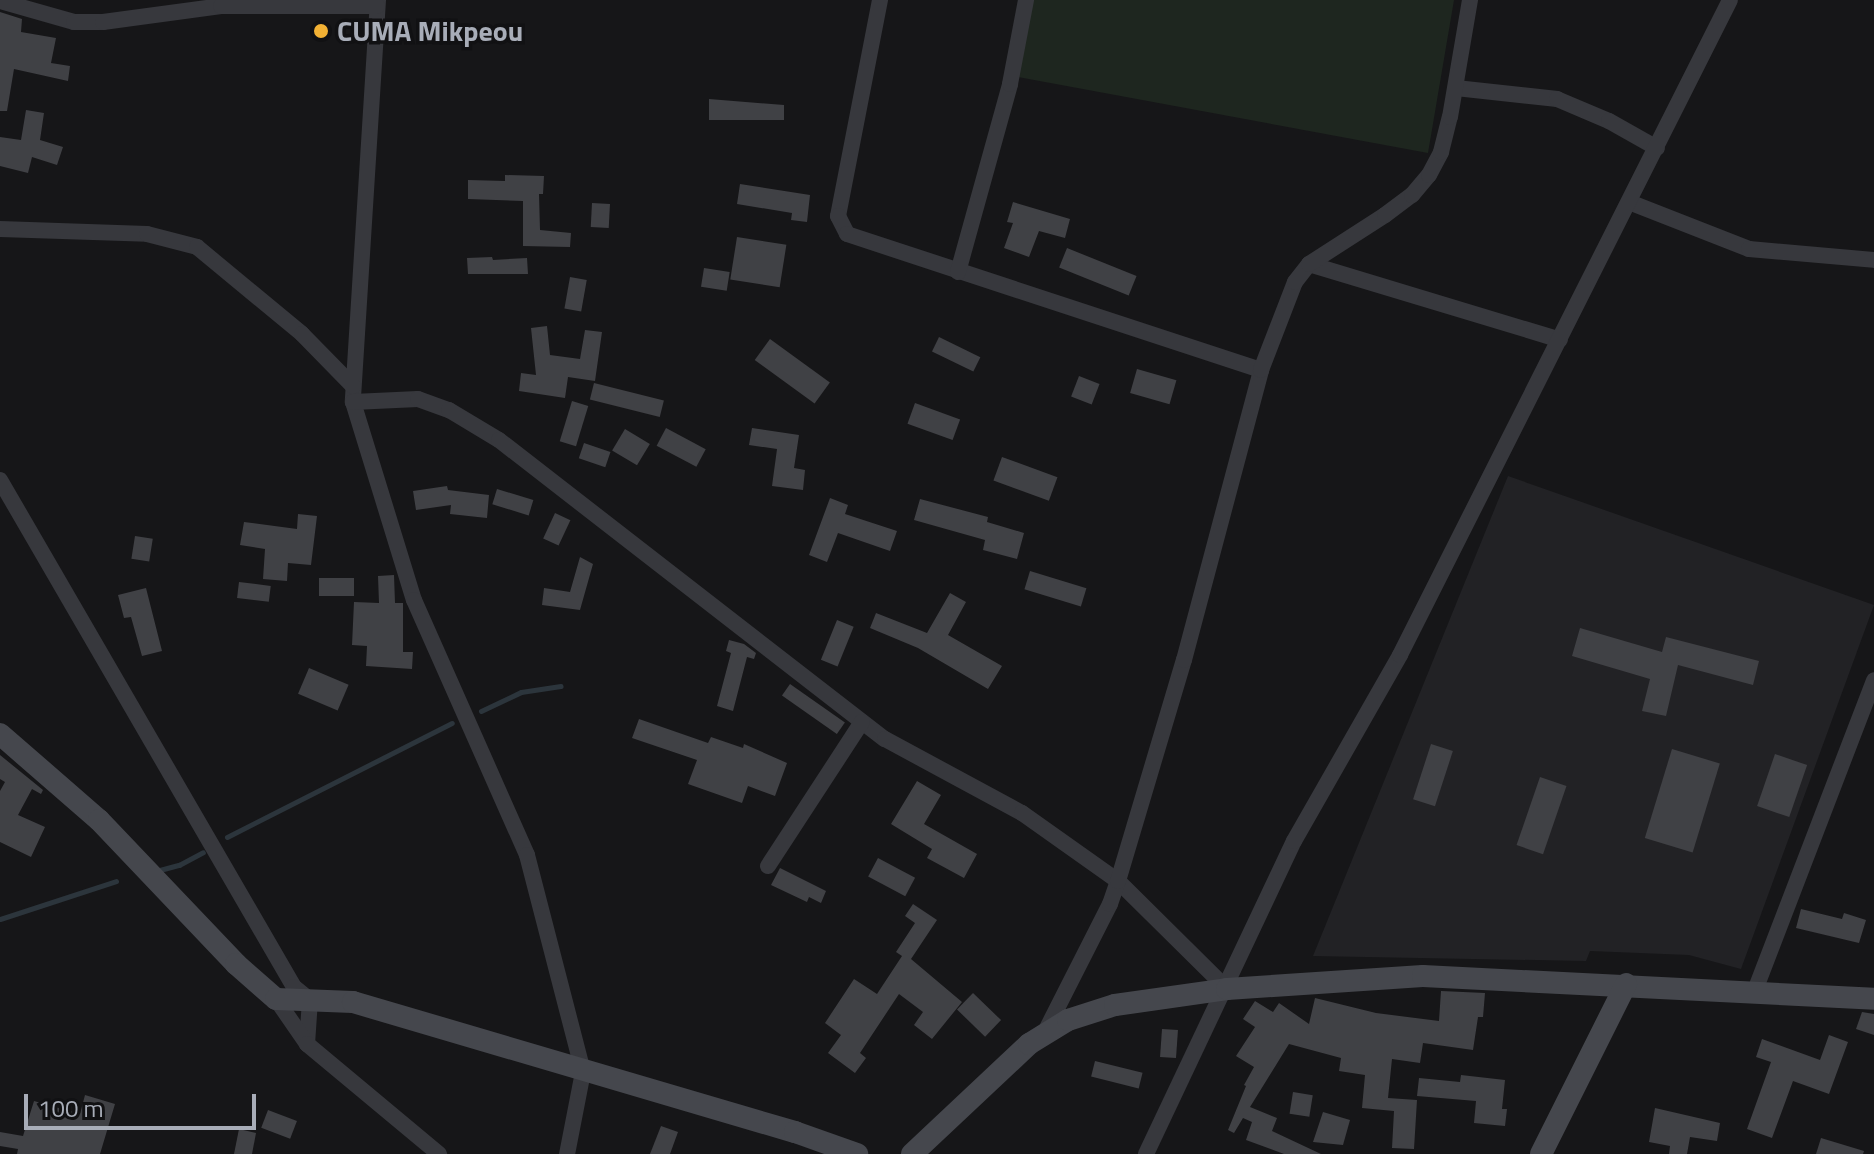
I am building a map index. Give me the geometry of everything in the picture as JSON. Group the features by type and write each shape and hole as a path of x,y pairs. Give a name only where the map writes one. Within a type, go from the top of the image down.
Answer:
{"street":[{"path":"880,0 838,216 840,226 847,234 1261,370"},
{"path":"958,272 1010,84 1026,0"},
{"path":"1044,1034 1110,904 1118,881 1184,660 1261,370 1295,282 1309,264 1394,208 1429,175 1441,152 1456,88 1470,0"},
{"path":"1146,1154 1227,989 1294,841 1400,655 1730,0"},
{"path":"0,1 58,19 103,22 221,6 378,3 353,394 414,600 527,855 583,1072 567,1154"},
{"path":"1456,88 1557,99 1609,121 1657,148"},
{"path":"1629,202 1749,249 1874,260"},
{"path":"0,229 147,234 175,238 197,247 302,334 353,394 418,399 449,410 499,440 885,739 1022,813 1118,881 1227,989"},
{"path":"1309,264 1560,340"},
{"path":"0,480 294,987 310,1000"},
{"path":"1754,993 1874,680"},
{"path":"768,866 862,722"},
{"path":"0,734 99,820 253,981 276,999 307,1044 439,1154"},
{"path":"912,1154 1012,1057 1044,1034 1092,1010 1227,989 1423,976 1874,999"},
{"path":"1541,1154 1626,984"},
{"path":"276,999 353,1002 795,1132 857,1154"},
{"path":"307,1044 310,1000"}],"shaded area":[{"path":"1032,0 1454,0 1428,153 1018,77"},
{"path":"1508,476 1874,605 1741,969 1689,955 1590,951 1586,961 1313,956"}],"building":[{"path":"0,12 22,19 21,32 56,38 51,63 70,66 68,81 14,69 7,111 0,111"},
{"path":"709,99 784,105 784,120 709,120"},
{"path":"26,110 44,113 40,140 63,147 57,165 32,157 28,173 0,166 0,137 21,140"},
{"path":"505,175 544,176 543,194 539,194 540,230 571,233 570,247 523,246 523,201 468,199 468,180 505,181"},
{"path":"740,184 810,195 807,222 791,220 792,213 737,204"},
{"path":"1013,202 1070,219 1065,238 1039,231 1029,257 1004,248 1013,223 1007,222"},
{"path":"592,203 610,204 609,228 591,227"},
{"path":"737,237 786,245 780,287 730,279"},
{"path":"1067,248 1137,276 1129,296 1059,267"},
{"path":"492,257 493,260 527,258 528,274 468,274 467,258"},
{"path":"704,268 730,272 727,291 701,287"},
{"path":"570,277 587,280 581,311 564,309"},
{"path":"547,326 550,355 580,359 585,330 602,332 595,381 568,377 565,398 519,391 521,373 536,375 531,328"},
{"path":"939,337 980,357 973,372 932,351"},
{"path":"770,339 830,382 815,404 755,360"},
{"path":"1137,369 1176,380 1170,404 1130,393"},
{"path":"1079,376 1100,384 1092,404 1071,397"},
{"path":"594,383 664,400 660,417 590,399"},
{"path":"572,401 588,406 576,446 560,441"},
{"path":"915,403 960,419 953,440 907,424"},
{"path":"666,428 706,449 696,467 657,446"},
{"path":"752,428 799,435 794,468 805,470 803,490 772,486 777,449 749,445"},
{"path":"625,429 650,444 637,465 612,450"},
{"path":"584,443 610,452 605,467 579,458"},
{"path":"1002,457 1057,477 1049,501 993,480"},
{"path":"447,486 448,490 489,495 487,518 450,514 451,505 416,510 413,491"},
{"path":"497,489 533,500 529,515 492,504"},
{"path":"830,498 848,505 845,514 897,531 890,551 838,533 827,562 809,555"},
{"path":"920,499 988,517 987,522 1024,533 1017,559 983,550 985,540 914,520"},
{"path":"555,513 570,520 559,546 543,538"},
{"path":"298,514 317,516 311,565 288,563 287,581 263,579 265,549 240,545 244,522 297,529"},
{"path":"135,536 153,539 149,562 131,559"},
{"path":"580,557 593,564 580,610 542,605 544,588 570,592"},
{"path":"1030,571 1086,588 1081,606 1024,589"},
{"path":"394,575 395,603 403,603 403,652 413,652 412,669 366,666 367,646 352,645 354,602 379,603 378,576"},
{"path":"319,578 354,578 354,596 319,596"},
{"path":"239,582 271,586 269,602 237,598"},
{"path":"146,588 162,651 142,656 131,617 124,618 118,595"},
{"path":"950,593 966,602 948,635 1002,666 988,689 918,648 870,628 876,613 927,633"},
{"path":"837,620 854,627 838,667 821,660"},
{"path":"1580,628 1662,652 1666,637 1759,661 1753,685 1678,665 1666,716 1642,711 1650,679 1572,656"},
{"path":"729,640 744,644 756,653 754,659 747,657 733,711 717,706 731,653 726,651"},
{"path":"309,668 349,685 338,711 298,694"},
{"path":"790,684 845,722 837,734 782,695"},
{"path":"639,719 708,743 711,737 743,748 744,744 787,763 775,796 748,786 742,803 688,784 697,760 632,738"},
{"path":"1431,744 1453,751 1435,806 1413,799"},
{"path":"1672,749 1720,764 1693,853 1645,838"},
{"path":"1775,754 1807,765 1789,817 1757,806"},
{"path":"0,755 43,790 41,794 32,789 18,815 45,827 31,857 0,842 0,791 5,782 0,779"},
{"path":"1540,777 1566,786 1543,854 1517,845"},
{"path":"917,781 941,795 924,824 977,854 964,878 927,858 932,849 891,824"},
{"path":"878,858 915,878 905,896 868,877"},
{"path":"780,868 826,891 821,903 809,897 807,902 771,885"},
{"path":"913,904 937,920 911,959 962,1002 932,1039 914,1025 923,1012 899,994 860,1053 866,1058 855,1073 828,1053 841,1035 825,1023 854,979 877,994 902,956 896,952 915,923 905,916"},
{"path":"1801,909 1842,919 1844,913 1866,920 1859,943 1796,928"},
{"path":"1441,991 1485,993 1483,1017 1478,1017 1473,1050 1423,1043 1420,1063 1392,1059 1388,1098 1417,1100 1414,1149 1392,1148 1394,1111 1362,1108 1365,1075 1339,1071 1341,1058 1289,1044 1250,1107 1277,1118 1272,1131 1321,1154 1284,1154 1246,1140 1252,1122 1243,1118 1234,1133 1228,1130 1254,1067 1236,1056 1255,1027 1243,1019 1255,1001 1273,1012 1279,1003 1309,1024 1315,998 1376,1013 1439,1021"},
{"path":"973,993 1001,1020 985,1037 957,1010"},
{"path":"1862,1012 1874,1014 1874,1035 1856,1029"},
{"path":"1162,1029 1178,1030 1176,1058 1160,1057"},
{"path":"1829,1035 1848,1042 1829,1094 1793,1081 1772,1138 1747,1129 1771,1062 1756,1057 1762,1039 1820,1060"},
{"path":"1095,1061 1143,1073 1139,1088 1091,1077"},
{"path":"1461,1075 1505,1080 1502,1109 1507,1109 1505,1126 1474,1123 1476,1101 1417,1096 1419,1078 1460,1082"},
{"path":"1293,1092 1313,1095 1309,1117 1290,1114"},
{"path":"85,1095 115,1104 100,1154 17,1154 18,1149 0,1146 0,1132 23,1136 34,1101 80,1114"},
{"path":"1655,1108 1720,1123 1717,1141 1690,1137 1687,1154 1669,1154 1670,1146 1649,1142"},
{"path":"268,1110 297,1121 290,1139 261,1128"},
{"path":"1323,1112 1350,1120 1343,1145 1313,1142"},
{"path":"661,1126 678,1132 670,1154 650,1154"},
{"path":"239,1129 256,1133 252,1154 234,1154"},
{"path":"1821,1138 1864,1151 1863,1154 1816,1154"}],"waterway":[{"path":"481,711 521,692 561,686"},
{"path":"227,837 452,723"},
{"path":"156,871 179,865 203,852"},
{"path":"0,919 116,881"}],"place":[{"name":"CUMA Mikpeou","path":"321,31"}]}
